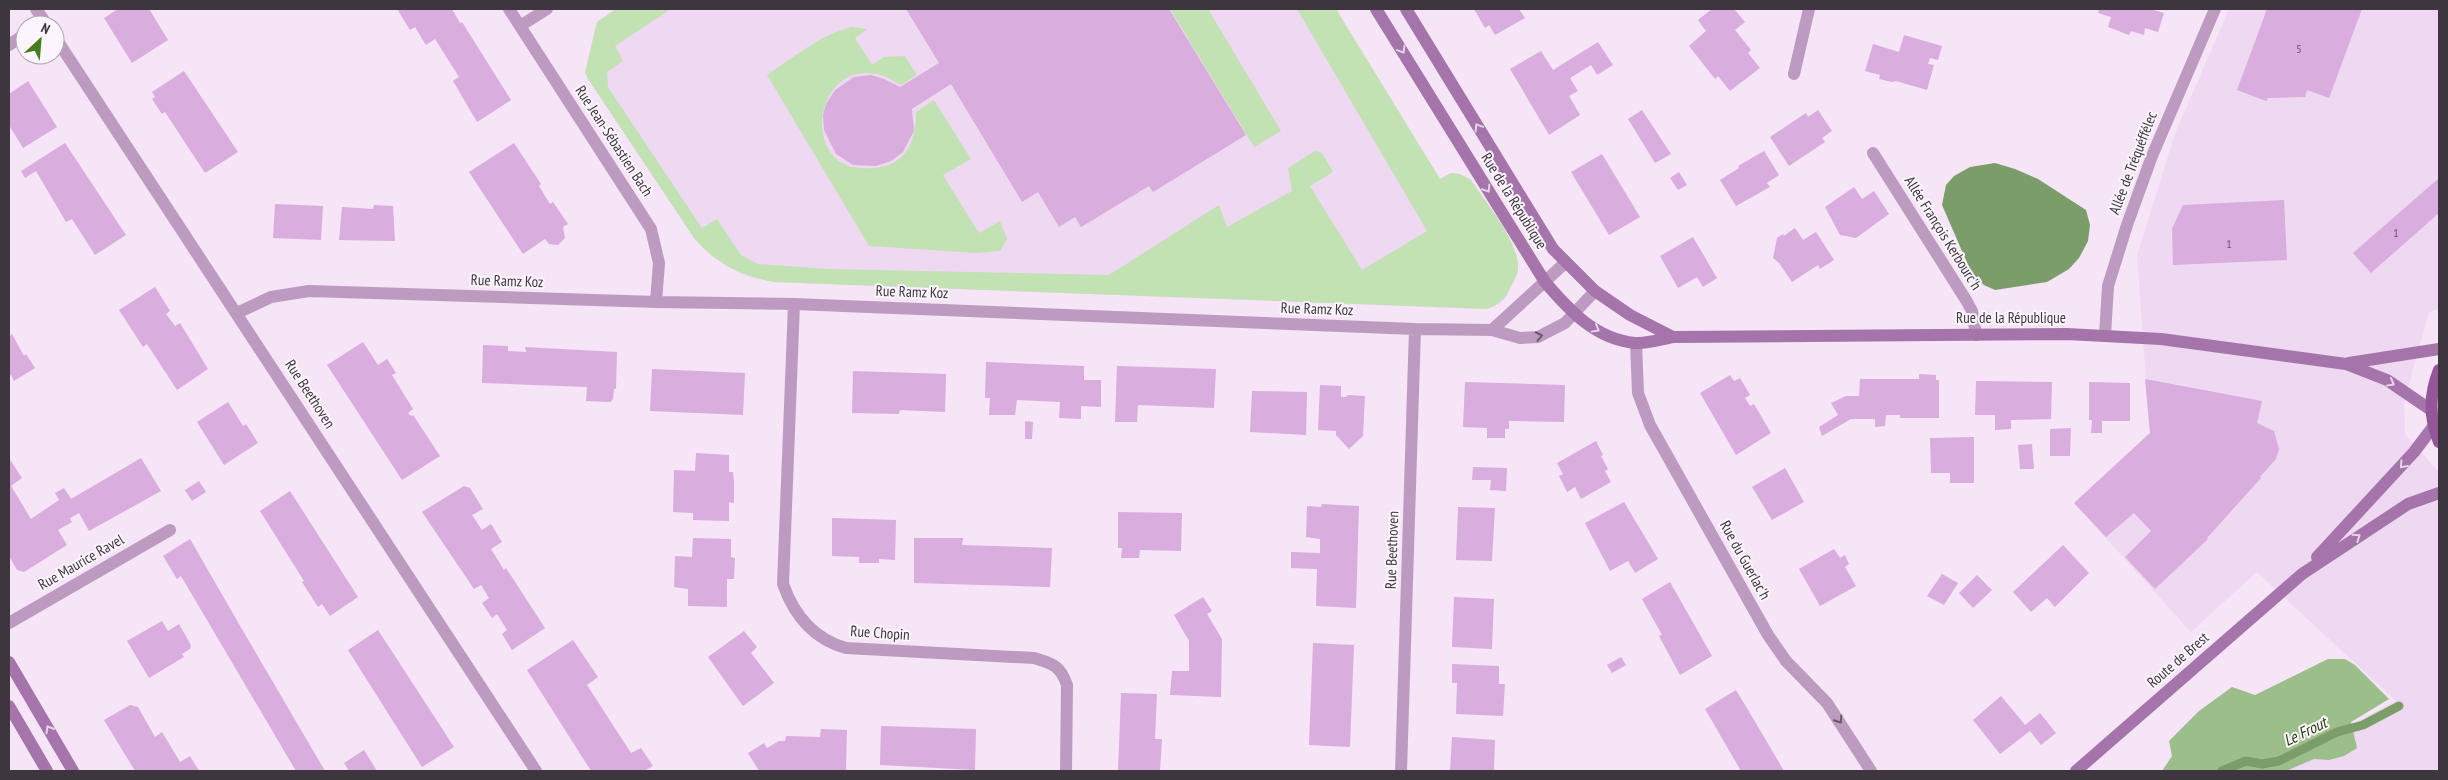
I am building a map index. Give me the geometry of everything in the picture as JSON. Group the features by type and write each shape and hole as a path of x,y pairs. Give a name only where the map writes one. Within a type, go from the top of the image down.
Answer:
{"main road":[{"path":"2439,370 2433,385 2431,410 2433,427 2439,442"}],"street":[{"name":"Rue Jean-Sébastien Bach","path":"509,9 651,229 659,263 656,302"},
{"path":"520,26 546,9"},
{"name":"Rue de la République","path":"1376,9 1545,282 1574,315 1595,330 1636,343 1673,337 2105,335 2161,339 2346,364 2387,380 2431,410"},
{"name":"Rue de la République","path":"1406,9 1542,234 1564,264 1595,292 1630,315 1673,337"},
{"path":"1794,74 1809,9"},
{"name":"Allée de Tréquéffélec","path":"2105,335 2108,286 2127,225 2156,148 2215,9"},
{"name":"Rue Beethoven","path":"65,52 238,313 536,771"},
{"name":"Allée François Kerbourc'h","path":"1872,153 1966,300 1972,311 1976,335"},
{"path":"1492,330 1564,264"},
{"name":"Rue Ramz Koz","path":"238,313 271,297 309,291 656,302 794,304 1415,329 1492,330 1520,338 1538,337 1558,328 1574,315 1595,292"},
{"name":"Rue Chopin","path":"794,304 782,584 790,605 797,615 819,636 834,645 846,648 1034,658 1051,663 1062,671 1067,684 1066,771"},
{"name":"Rue Beethoven","path":"1400,771 1415,329"},
{"name":"Rue du Guerlac'h","path":"1636,343 1638,393 1650,425 1768,635 1777,649 1832,710 1871,771"},
{"name":"Rue de la République","path":"2346,364 2439,350"},
{"name":"Route de Brest","path":"2076,771 2302,574 2414,452 2433,427"},
{"name":"Route de Brest","path":"2302,574 2408,504 2439,493"},
{"name":"Rue Maurice Ravel","path":"9,623 170,530"},
{"path":"9,662 73,771"},
{"path":"9,706 47,771"}],"shaded area":[{"path":"616,9 1336,9 1440,179 1451,173 1460,174 1471,180 1513,248 1518,264 1516,276 1507,296 1500,304 1487,309 774,282 752,278 723,264 694,238 588,79 585,72 597,22"},
{"path":"616,9 671,9 615,46 623,61 607,72 608,87 702,228 717,219 741,255 758,264 828,269 1109,275 1219,205 1227,227 1292,191 1288,168 1315,151 1322,153 1333,172 1310,186 1362,270 1427,231 1297,9 1336,9 1440,179 1451,173 1460,174 1471,180 1491,209 1512,243 1518,264 1517,273 1504,298 1487,309 774,282 750,276 720,262 694,238 588,79 585,72 597,22"},
{"path":"1170,9 1208,9 1281,131 1254,147"},
{"path":"2229,9 2439,9 2439,309 2429,312 2404,403 2405,434 2439,472 2439,771 2262,771 2396,701 2257,572 2191,632 2074,503 2150,433 2137,256 2175,134"},
{"path":"852,27 867,29 855,38 872,65 884,57 905,56 917,75 901,85 884,76 861,74 843,81 830,95 823,113 823,132 828,149 841,162 860,168 876,168 891,164 903,155 911,143 915,128 916,112 934,100 971,159 943,175 979,233 1000,221 1007,239 1000,251 977,253 869,246 767,75 818,41"},
{"path":"1995,163 2038,179 2086,210 2090,225 2088,241 2079,258 2069,269 2047,282 1995,290 1984,285 1972,274 1942,205 1946,185 1954,176 1970,167"},
{"path":"2328,659 2345,659 2355,665 2389,699 2351,722 2357,748 2344,756 2329,760 2314,759 2286,771 2162,771 2172,756 2169,741 2199,711 2232,687 2255,695"}],"building":[{"path":"118,9 149,9 168,40 132,63 104,18"},
{"path":"397,9 452,9 511,100 477,122 453,81 459,77 435,39 426,45 415,27 410,30"},
{"path":"906,9 1169,9 1246,135 1153,192 1149,186 1081,227 1075,217 1059,227 1038,192 1022,202 951,84 912,109 914,131 903,152 891,161 876,166 853,165 836,154 824,130 823,115 826,104 835,90 854,77 871,75 900,87 939,63"},
{"path":"1474,9 1519,9 1525,18 1495,35 1489,25 1485,28"},
{"path":"1712,9 1734,9 1745,22 1735,30 1751,50 1748,53 1760,68 1730,91 1718,76 1715,79 1689,46 1706,31 1698,20"},
{"path":"2099,9 2150,9 2164,13 2158,32 2145,28 2144,35 2131,31 2129,35 2108,27 2111,17 2098,13"},
{"path":"2267,9 2362,9 2329,98 2307,90 2305,97 2268,98 2266,101 2237,90"},
{"path":"1904,35 1942,46 1938,60 1930,58 1928,64 1934,65 1927,90 1896,81 1879,79 1880,75 1865,71 1873,44 1899,52"},
{"path":"1598,42 1613,65 1597,75 1591,65 1570,78 1578,91 1569,96 1580,115 1549,135 1510,69 1541,51 1553,70"},
{"path":"184,71 238,152 205,173 165,112 162,114 152,99 155,97 152,92"},
{"path":"28,81 57,127 23,148 9,125 9,94"},
{"path":"1642,110 1671,154 1655,163 1628,119"},
{"path":"1818,110 1832,131 1822,138 1825,142 1789,166 1770,137 1806,113 1808,117"},
{"path":"65,143 126,235 95,255 72,219 66,222 36,171 25,178 21,171"},
{"path":"514,143 541,184 539,186 550,204 553,202 568,224 563,227 565,238 558,245 549,244 545,239 523,254 469,172"},
{"path":"1764,151 1779,175 1767,183 1770,187 1736,206 1720,180 1739,168 1738,166"},
{"path":"1602,154 1640,217 1609,235 1571,172"},
{"path":"1679,172 1687,185 1678,190 1670,178"},
{"path":"2439,178 2439,213 2371,273 2353,253"},
{"path":"1854,187 1862,199 1874,191 1889,214 1856,238 1840,235 1825,207"},
{"path":"2284,200 2287,260 2173,265 2172,229 2183,205"},
{"path":"275,204 323,206 321,240 273,238"},
{"path":"374,205 393,206 395,241 339,240 342,207 373,209"},
{"path":"1795,228 1803,240 1816,232 1834,260 1820,269 1818,265 1792,282 1779,263 1773,258 1777,238 1783,234 1784,236"},
{"path":"1693,237 1717,278 1703,287 1697,277 1678,288 1660,256"},
{"path":"155,287 170,311 166,314 175,326 180,323 208,369 177,390 147,344 143,347 119,310"},
{"path":"12,334 24,356 26,354 35,368 14,381 11,375 9,376 9,337"},
{"path":"363,342 378,365 387,359 396,373 392,375 413,409 408,413 411,416 413,415 440,456 402,480 327,365"},
{"path":"483,345 508,346 508,351 526,352 525,347 617,352 616,389 614,389 613,399 610,402 586,401 587,387 482,383"},
{"path":"986,362 1084,366 1084,380 1101,380 1101,407 1081,406 1081,419 1059,418 1060,402 1017,400 1015,415 989,415 990,398 985,398"},
{"path":"1117,366 1216,369 1214,408 1138,405 1137,422 1115,422"},
{"path":"652,369 745,373 743,415 650,411"},
{"path":"853,371 946,374 945,412 900,410 899,414 852,413"},
{"path":"1919,374 1936,375 1936,380 1939,380 1939,418 1900,418 1900,415 1886,415 1885,426 1875,427 1875,419 1851,419 1822,436 1819,427 1838,415 1831,403 1846,396 1859,396 1860,379 1919,379"},
{"path":"1730,375 1734,381 1740,378 1750,395 1745,398 1750,406 1754,404 1771,433 1736,455 1700,393"},
{"path":"2145,379 2262,401 2257,423 2274,431 2279,449 2276,459 2208,539 2155,589 2125,557 2151,531 2134,513 2106,537 2074,503 2150,433"},
{"path":"1976,381 2052,382 2051,419 2011,420 2011,429 1995,430 1995,415 1975,415"},
{"path":"1465,382 1565,385 1564,422 1509,421 1509,429 1505,429 1505,438 1487,438 1487,428 1463,427"},
{"path":"2089,382 2130,383 2130,421 2102,421 2102,433 2091,433 2092,420 2089,420"},
{"path":"1320,385 1341,386 1341,397 1348,395 1365,396 1363,436 1349,449 1336,435 1336,431 1318,430"},
{"path":"1252,391 1307,392 1306,435 1250,432"},
{"path":"228,402 243,426 246,424 258,443 224,465 197,422"},
{"path":"1025,421 1033,422 1032,439 1025,439"},
{"path":"2071,428 2070,456 2050,456 2050,429"},
{"path":"1974,437 1974,483 1950,483 1950,473 1931,473 1930,438"},
{"path":"1596,441 1608,469 1605,471 1611,482 1581,499 1575,487 1567,492 1559,476 1563,474 1557,463"},
{"path":"2032,444 2034,469 2020,469 2018,445"},
{"path":"696,453 729,455 729,472 733,472 734,503 729,502 729,521 693,520 693,513 673,512 674,470 695,471"},
{"path":"9,458 22,478 11,486 31,519 59,500 55,493 64,488 71,499 141,458 161,491 89,531 79,513 70,518 72,522 58,530 67,545 24,572 17,570 9,556"},
{"path":"1473,467 1507,468 1506,491 1490,490 1491,480 1472,480"},
{"path":"1785,468 1804,502 1772,520 1752,487"},
{"path":"199,481 206,492 192,501 185,490"},
{"path":"464,486 470,488 483,509 472,515 482,530 491,524 502,542 491,549 504,570 506,568 545,628 512,650 502,634 507,630 497,614 492,618 482,603 489,598 481,585 474,589 422,512"},
{"path":"290,491 358,597 330,616 322,604 318,607 260,511"},
{"path":"1624,502 1658,559 1635,573 1628,561 1610,571 1585,523"},
{"path":"1322,504 1359,506 1356,608 1316,606 1317,569 1291,568 1291,552 1320,553 1320,539 1306,537 1307,506 1321,507"},
{"path":"1458,507 1495,508 1492,561 1456,560"},
{"path":"1118,512 1182,513 1181,551 1140,550 1139,558 1121,558 1122,548 1118,548"},
{"path":"832,518 896,520 895,560 879,559 879,563 859,563 859,557 832,556"},
{"path":"693,538 731,539 731,557 735,558 734,579 727,579 727,607 688,606 688,589 674,587 675,556 692,557"},
{"path":"914,538 963,538 962,545 1052,548 1050,587 914,583"},
{"path":"190,539 325,771 296,771 181,576 177,579 163,556"},
{"path":"2063,545 2089,573 2055,607 2047,598 2031,612 2013,592"},
{"path":"1834,549 1840,558 1845,555 1849,564 1845,567 1856,586 1820,606 1799,569"},
{"path":"1942,574 1958,583 1944,605 1927,596"},
{"path":"1977,575 1992,590 1973,608 1959,593"},
{"path":"1670,582 1712,656 1680,675 1659,636 1662,635 1642,599"},
{"path":"1203,597 1212,611 1207,614 1222,639 1221,697 1170,695 1172,671 1189,671 1189,641 1174,615"},
{"path":"1454,597 1494,599 1492,649 1452,647"},
{"path":"162,621 168,631 179,624 191,645 190,649 182,654 184,657 149,678 127,641"},
{"path":"378,630 454,747 422,767 348,650"},
{"path":"744,631 757,647 751,653 774,683 743,706 708,657"},
{"path":"573,640 598,677 587,685 631,753 641,748 653,766 644,771 591,771 527,670"},
{"path":"1313,643 1354,645 1350,747 1309,745"},
{"path":"1621,657 1626,665 1612,673 1607,665"},
{"path":"1452,664 1499,666 1499,684 1505,684 1503,716 1456,714 1457,683 1452,683"},
{"path":"1736,690 1784,771 1741,771 1705,709"},
{"path":"1121,693 1157,694 1155,739 1162,739 1160,771 1118,771"},
{"path":"2001,696 2025,725 2040,713 2056,733 2041,745 2030,731 2000,754 1973,720"},
{"path":"130,705 138,707 155,737 162,732 180,762 190,756 199,771 135,771 104,720"},
{"path":"881,726 976,729 975,770 880,765"},
{"path":"821,729 847,730 846,771 759,771 748,753 764,743 767,748 779,741 785,741 786,736 820,737"},
{"path":"1452,737 1495,740 1494,771 1450,771"},
{"path":"364,750 377,771 349,771 344,763"}],"waterway":[{"name":"Le Frout","path":"2222,771 2246,761 2262,764 2279,761 2337,732 2363,725 2399,706"}]}
